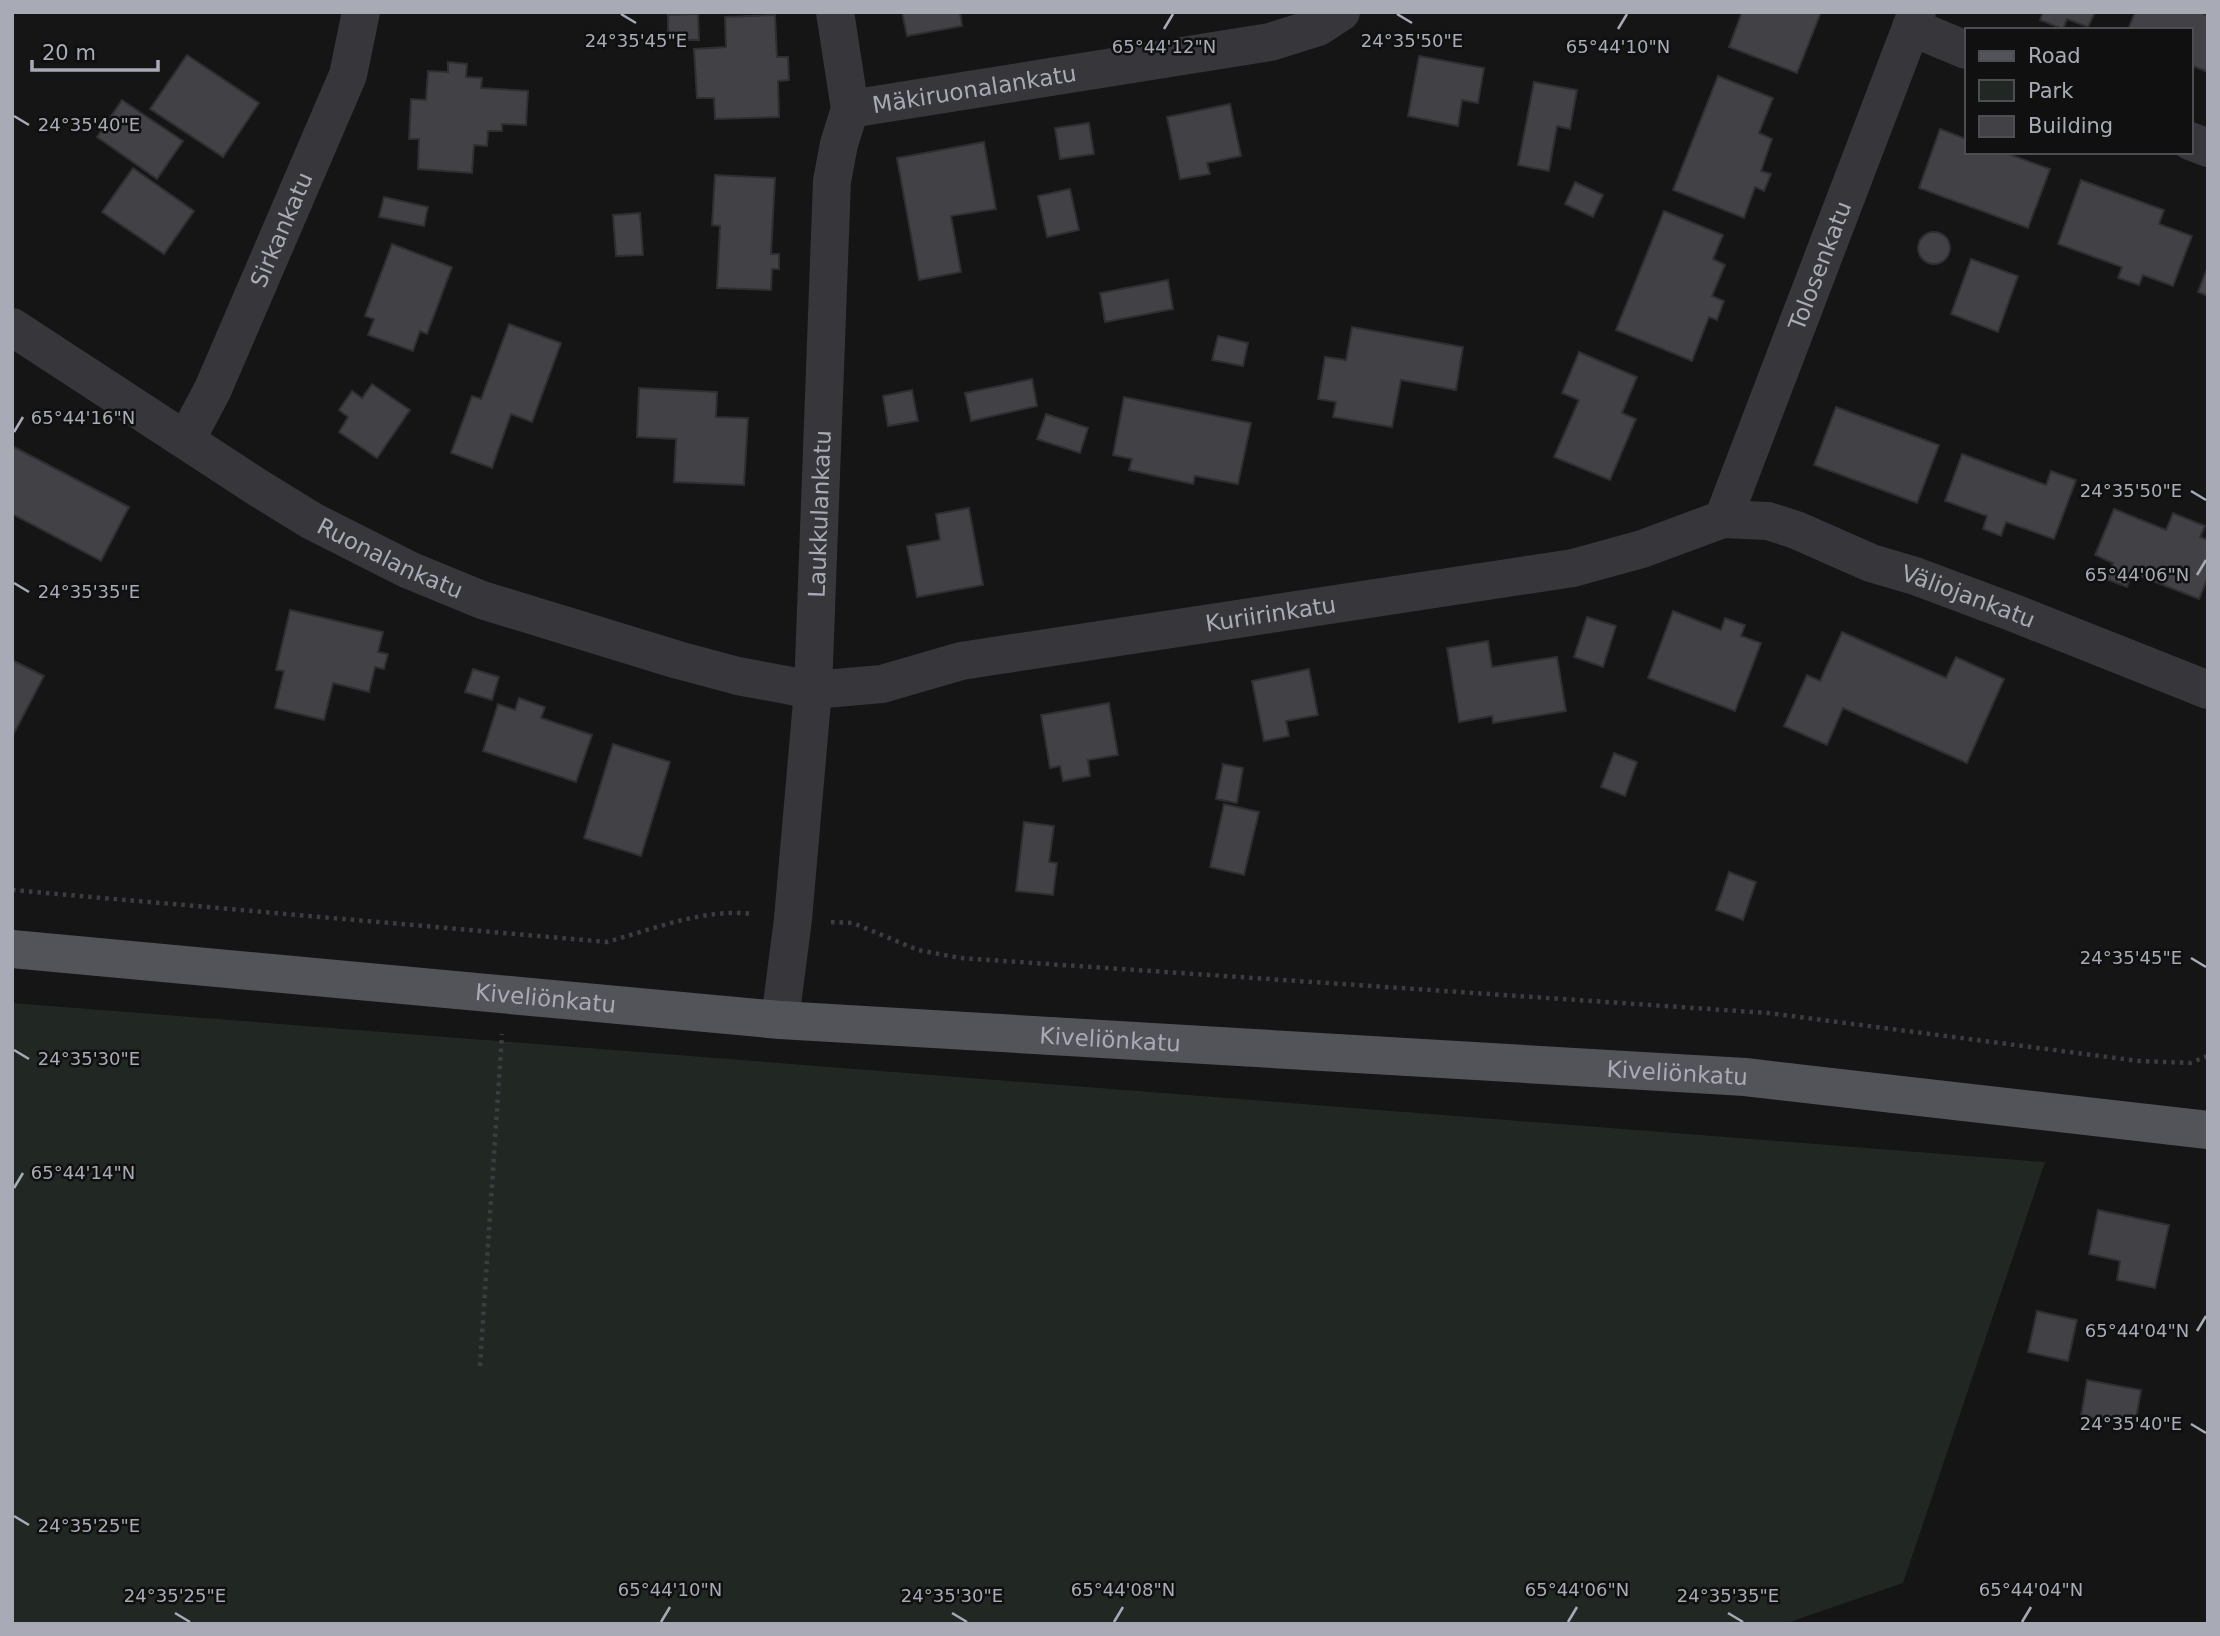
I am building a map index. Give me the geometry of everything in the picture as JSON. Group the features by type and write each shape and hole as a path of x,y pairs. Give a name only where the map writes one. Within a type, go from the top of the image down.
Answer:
{"main road":[{"name":"Kiveliönkatu","path":"12,949 780,1020 1745,1077 2208,1130"}],"street":[{"name":"Sirkankatu","path":"186,440 213,389 348,75 361,12"},
{"name":"Laukkulankatu","path":"780,1020 793,919 813,690 832,181 839,144 850,109 835,12"},
{"name":"Mäkiruonalankatu","path":"850,109 1270,42 1318,27 1342,12"},
{"path":"1914,20 1965,49"},
{"name":"Tolosenkatu","path":"1723,519 1914,20"},
{"name":"Ruonalankatu","path":"12,327 312,521 409,570 482,600 678,660 738,676 813,690"},
{"name":"Väliojankatu","path":"1723,519 1768,521 1796,530 1845,553 1975,598 2208,690"},
{"name":"Kuriirinkatu","path":"813,690 882,684 961,661 1573,568 1642,549 1723,519"}],"path":[{"path":"12,890 607,942 694,917 741,912 853,923 918,950 960,958 1768,1013 2139,1061 2190,1063 2208,1056"},
{"path":"480,1366 504,994"}],"green space":[{"path":"12,1003 2045,1162 1903,1583 1784,1624 12,1624"}],"building":[{"path":"902,12 960,12 962,26 907,36"},
{"path":"1742,12 1821,12 1797,73 1729,47"},
{"path":"2043,12 2095,12 2088,27 2067,19 2063,28 2060,28 2040,20"},
{"path":"2135,12 2200,12 2208,16 2208,72 2192,66 2192,28 2129,28"},
{"path":"698,14 699,40 668,40 668,15"},
{"path":"775,15 777,57 788,57 789,80 778,81 779,117 715,119 714,98 697,98 694,49 726,47 725,17"},
{"path":"187,55 259,103 223,157 150,109"},
{"path":"1419,56 1484,68 1478,103 1462,100 1458,126 1408,116"},
{"path":"448,62 467,64 466,77 482,78 481,88 528,91 526,125 502,124 502,131 488,131 487,146 474,145 472,173 418,169 419,139 409,139 411,99 426,100 428,71 448,72"},
{"path":"1718,76 1773,98 1759,133 1772,139 1761,171 1771,174 1764,191 1755,187 1744,218 1673,190"},
{"path":"1534,82 1577,90 1570,129 1557,126 1549,171 1518,165"},
{"path":"122,100 183,141 157,179 97,137"},
{"path":"1230,104 1241,156 1207,163 1210,174 1180,179 1167,117"},
{"path":"1089,123 1094,154 1060,159 1055,128"},
{"path":"1940,129 1965,139 1965,154 2009,154 2050,169 2028,228 1919,188"},
{"path":"984,142 996,209 951,216 961,272 919,280 897,158"},
{"path":"133,168 194,211 164,254 102,212"},
{"path":"715,175 775,178 771,254 779,254 779,269 772,269 771,290 717,288 720,226 712,225"},
{"path":"2081,180 2164,210 2159,224 2192,236 2173,286 2143,275 2139,285 2118,278 2122,267 2058,244"},
{"path":"1575,182 1603,195 1593,217 1565,204"},
{"path":"1070,189 1079,230 1047,237 1038,196"},
{"path":"384,197 428,207 424,226 379,217"},
{"path":"1664,211 1723,235 1713,259 1725,265 1712,296 1724,301 1717,320 1709,317 1692,361 1616,330"},
{"path":"640,213 643,255 616,256 613,215"},
{"path":"1934,232 1946,236 1950,248 1946,260 1934,264 1922,260 1918,248 1922,236"},
{"path":"392,244 452,267 427,334 420,331 413,351 368,335 374,319 365,316"},
{"path":"1971,259 2018,276 1998,332 1951,314"},
{"path":"2208,266 2208,296 2198,292"},
{"path":"1168,280 1173,309 1105,322 1100,293"},
{"path":"509,324 561,343 532,422 511,414 492,468 451,453 472,396 481,399"},
{"path":"1352,327 1463,347 1456,390 1401,380 1392,427 1333,417 1336,402 1318,399 1325,357 1346,360"},
{"path":"1218,336 1248,343 1243,366 1212,360"},
{"path":"1579,352 1637,377 1622,413 1636,419 1610,480 1554,457 1579,400 1562,393"},
{"path":"1032,379 1037,406 971,421 965,393"},
{"path":"372,384 410,410 377,458 339,432 348,417 339,410 352,391 362,398"},
{"path":"639,388 717,392 716,417 748,418 744,485 674,482 676,439 637,437"},
{"path":"912,390 918,421 888,426 883,396"},
{"path":"1124,397 1251,423 1238,484 1195,476 1193,484 1129,470 1132,459 1113,455"},
{"path":"1836,407 1939,445 1917,503 1814,465"},
{"path":"1046,414 1088,428 1080,453 1037,439"},
{"path":"12,446 129,507 101,561 12,514"},
{"path":"1962,454 2046,485 2051,471 2076,480 2054,539 2006,522 2001,536 1983,529 1987,516 1945,501"},
{"path":"969,508 983,585 917,597 907,546 940,540 936,514"},
{"path":"2114,509 2166,530 2173,513 2205,526 2200,537 2208,540 2208,577 2199,599 2132,573 2127,587 2106,579 2113,563 2095,555"},
{"path":"290,610 383,632 378,652 388,654 384,669 375,667 369,692 333,683 324,720 275,708 284,671 276,670"},
{"path":"1673,611 1721,630 1725,618 1745,625 1741,636 1761,643 1735,711 1648,678"},
{"path":"1587,617 1616,626 1603,667 1574,657"},
{"path":"1842,632 1946,678 1956,657 2004,679 1967,763 1843,708 1827,745 1784,726 1807,675 1820,681"},
{"path":"1488,641 1492,667 1557,657 1566,711 1493,723 1492,716 1459,722 1447,648"},
{"path":"12,660 44,676 12,737"},
{"path":"473,669 499,677 492,700 465,692"},
{"path":"1309,669 1318,715 1286,721 1289,736 1264,741 1252,681"},
{"path":"519,698 545,707 541,718 592,735 576,782 483,751 498,704 515,710"},
{"path":"1109,703 1118,755 1088,760 1090,776 1063,781 1060,766 1050,768 1041,715"},
{"path":"613,744 670,762 641,856 584,838"},
{"path":"1614,753 1637,762 1625,796 1601,787"},
{"path":"1223,764 1243,768 1237,803 1216,799"},
{"path":"1224,804 1259,812 1244,875 1210,867"},
{"path":"1024,822 1054,826 1049,862 1057,863 1053,895 1016,891"},
{"path":"1729,872 1756,882 1743,920 1716,910"},
{"path":"2098,1210 2169,1225 2155,1288 2117,1280 2120,1261 2089,1254"},
{"path":"2037,1311 2077,1320 2068,1361 2028,1352"},
{"path":"2087,1380 2141,1390 2135,1425 2081,1416"}]}
